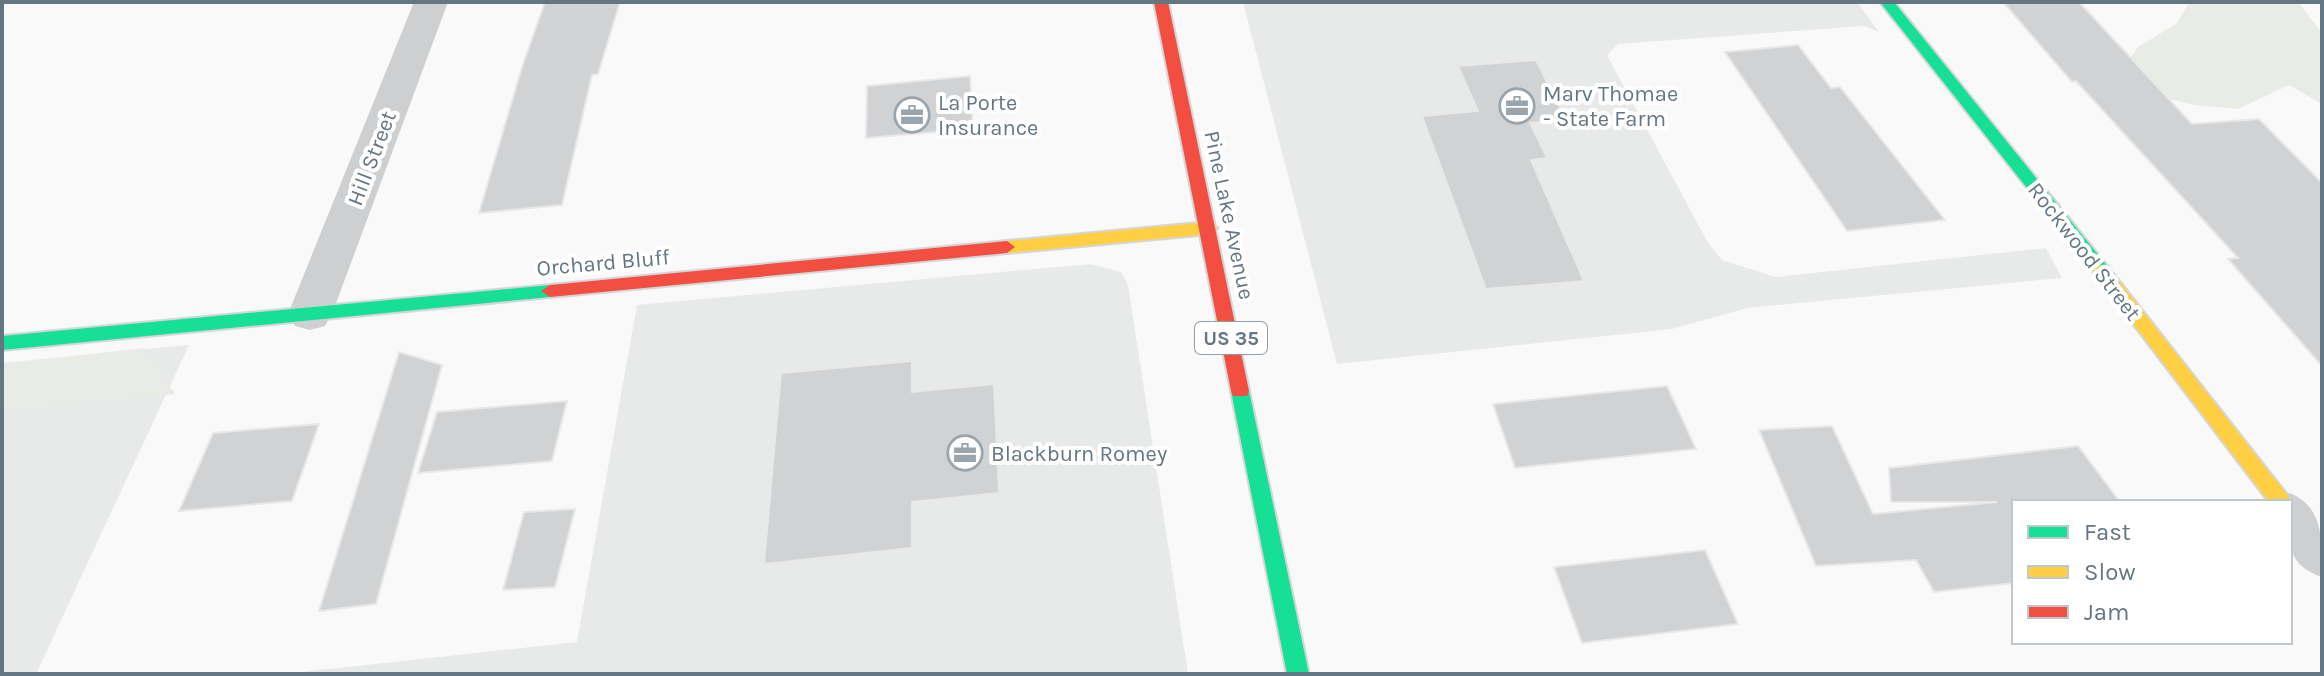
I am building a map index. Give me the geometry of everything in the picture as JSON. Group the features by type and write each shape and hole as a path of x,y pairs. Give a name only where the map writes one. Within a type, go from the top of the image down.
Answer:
{"street":[{"name":"Hill Street","path":"310,314 431,2"},
{"name":"Pine Lake Avenue","path":"1161,2 1298,674"},
{"name":"Rockwood Street","path":"1887,2 2071,231 2279,500"},
{"name":"Orchard Bluff","path":"2,343 1209,228"},
{"path":"2292,517 2322,555"}],"shaded area":[{"path":"1243,2 1857,2 1879,32 1864,26 1618,44 1607,55 1708,243 1722,260 1775,277 2046,248 2062,278 1747,308 1672,329 1337,364"},
{"path":"2190,2 2298,2 2322,33 2322,104 2289,85 2238,109 2195,105 2110,86 2138,47 2176,24"},
{"path":"1091,264 1121,272 1128,285 1188,674 283,674 577,642 637,305"},
{"path":"189,345 36,674 2,674 2,363"},
{"path":"144,348 175,394 2,412 2,364"}],"building":[{"path":"545,2 620,2 598,74 592,75 562,205 479,213 522,67"},
{"path":"2003,2 2079,2 2192,124 2259,119 2322,183 2322,366 2228,259 2238,258 2076,81 2072,82"},
{"path":"1798,45 1831,88 1840,87 1945,220 1847,231 1725,52"},
{"path":"1536,60 1566,120 1530,123 1547,158 1531,160 1584,281 1486,289 1422,116 1478,111 1458,66"},
{"name":"La Porte Insurance","path":"970,76 973,129 866,138 867,86"},
{"path":"399,352 442,365 376,604 319,611"},
{"path":"912,361 912,392 994,384 999,493 912,502 912,548 764,564 781,373"},
{"path":"1667,386 1696,449 1515,468 1493,404"},
{"path":"567,401 552,461 418,473 437,412"},
{"path":"319,424 292,501 179,511 213,433"},
{"path":"1832,426 1873,514 1997,502 1891,502 1889,468 2078,446 2118,500 2012,500 2012,583 1934,592 1916,560 1816,566 1759,430"},
{"path":"575,509 555,587 503,590 524,512"},
{"path":"1705,550 1738,624 1582,643 1554,567"}],"traffic: fast":[{"path":"1887,2 2102,271"},
{"path":"2,343 550,291"},
{"path":"1240,391 1298,674"}],"traffic: slow":[{"path":"1007,247 1209,228"},
{"path":"2102,271 2279,500"}],"traffic: jam":[{"path":"1161,2 1240,391"},
{"path":"550,291 1007,247"}],"place":[{"name":"Marv Thomae - State Farm","path":"1517,106"},
{"name":"La Porte Insurance","path":"912,115"},
{"name":"Blackburn Romey","path":"965,453"}]}
